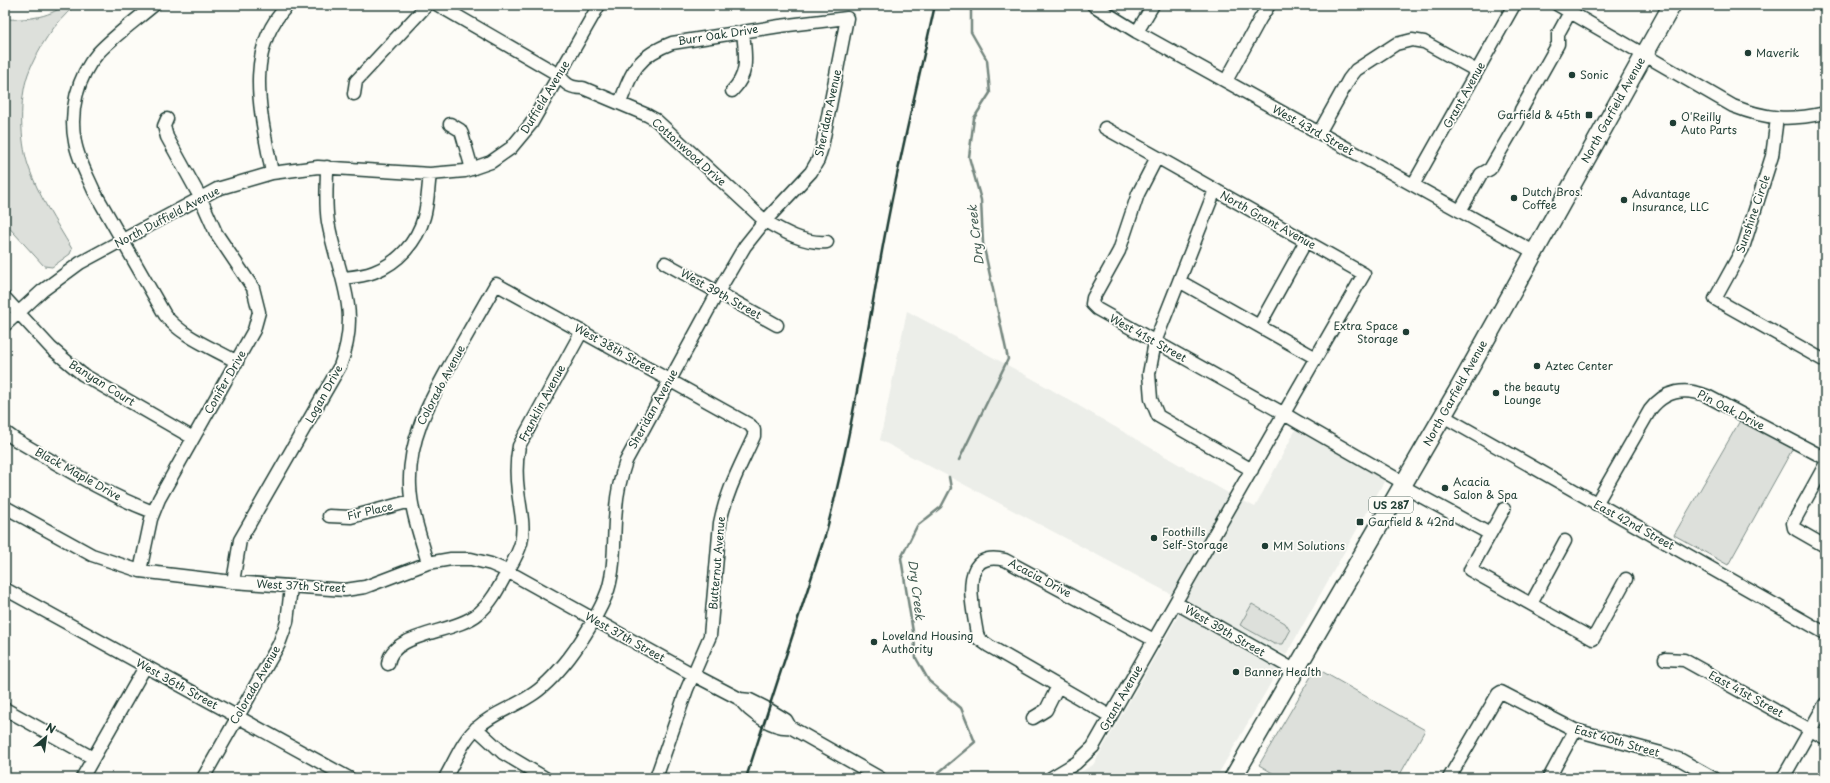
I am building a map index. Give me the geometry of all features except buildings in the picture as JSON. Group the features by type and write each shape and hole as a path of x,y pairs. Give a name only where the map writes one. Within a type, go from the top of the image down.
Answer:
{"highway":[{"name":"North Garfield Avenue","path":"1233,778 1443,416 1672,5"}],"street":[{"path":"154,5 111,41 90,64 80,84 73,118 75,143 84,169 169,320 186,333 237,362"},
{"path":"272,173 262,120 258,78 262,53 266,40 272,26 288,5"},
{"path":"354,94 356,82 427,5"},
{"name":"Cottonwood Drive","path":"438,5 559,75 566,84 573,88 583,88 640,111 656,120 765,221 785,233 815,243 827,242"},
{"name":"Duffield Avenue","path":"472,169 499,158 518,141 538,113 599,5"},
{"name":"West 43rd Street","path":"1093,5 1137,32 1534,252"},
{"path":"1137,32 1153,5"},
{"path":"1226,81 1269,5"},
{"name":"Grant Avenue","path":"1413,185 1514,5"},
{"path":"1558,5 1721,101 1743,110 1777,118 1811,116 1825,113"},
{"path":"1460,211 1481,174 1490,169 1518,121 1521,110 1558,44 1558,34 1570,12"},
{"name":"Burr Oak Drive","path":"620,103 629,78 635,67 656,50 681,40 847,18"},
{"name":"Sheridan Avenue","path":"445,778 463,746 476,728 490,717 531,696 544,686 568,659 593,619 608,590 611,576 619,484 626,461 718,292 745,246 765,221 812,172 818,160 847,18"},
{"path":"732,91 738,85 744,74 745,57 743,32"},
{"path":"1319,133 1349,79 1356,70 1396,44 1412,40 1424,42 1477,71"},
{"name":"Sunshine Circle","path":"1777,118 1772,156 1743,248 1715,300 1825,361"},
{"name":"Conifer Drive","path":"140,570 153,512 193,438 237,362 257,323 259,306 253,288 222,244 200,197 167,137 164,126 167,119"},
{"path":"450,124 460,130 462,134 472,169"},
{"path":"1105,128 1215,190"},
{"name":"West 41st Street","path":"1156,157 1138,194 1119,251 1093,298 1092,304 1097,309 1284,414 1490,534"},
{"name":"North Duffield Avenue","path":"5,325 42,291 67,272 94,255 200,197 218,189 272,173 327,167 430,174 472,169"},
{"name":"Logan Drive","path":"233,582 240,540 340,366 348,341 350,318 343,278 328,223 327,167"},
{"path":"343,278 375,272 387,266 407,249 416,238 420,229 427,203 430,174"},
{"name":"North Grant Avenue","path":"1176,603 1252,470 1284,414 1316,358 1364,274 1215,190 1155,342 1149,374 1151,399 1158,416 1252,470"},
{"path":"1259,326 1306,241"},
{"name":"West 39th Street","path":"665,263 778,325"},
{"path":"1179,281 1316,358"},
{"name":"West 38th Street","path":"496,284 748,423 754,430"},
{"name":"Colorado Avenue","path":"428,563 411,501 410,466 417,430 429,402 496,284"},
{"name":"Banyan Court","path":"5,298 50,348 82,374 193,438"},
{"name":"Franklin Avenue","path":"388,664 391,653 403,642 456,626 478,614 493,597 519,552 523,530 516,474 516,460 519,446 582,331"},
{"name":"Pin Oak Drive","path":"1596,504 1650,410 1659,400 1676,391 1690,390 1707,396 1825,458"},
{"name":"East 42nd Street","path":"1443,416 1825,633"},
{"name":"Butternut Avenue","path":"656,778 687,689 710,636 718,536 723,507 754,436 754,430"},
{"name":"Black Maple Drive","path":"5,432 22,444 104,490 131,504 153,512"},
{"path":"1825,465 1793,523 1794,528 1825,546"},
{"name":"Fir Place","path":"329,516 352,517 411,501"},
{"name":"West 37th Street","path":"5,507 92,555 140,570 233,582 328,590 357,589 385,581 428,563 451,559 471,559 491,564 507,571 740,700 745,708 764,719 783,728 790,727 880,778"},
{"path":"1504,509 1470,570 1593,639 1626,579"},
{"path":"1531,604 1565,541"},
{"name":"Acacia Drive","path":"1110,716 988,646 979,639 977,634 970,581 975,570 984,561 1000,558 1011,562 1154,640"},
{"name":"Colorado Avenue","path":"203,778 279,644 287,622 291,587"},
{"name":"West 36th Street","path":"5,589 237,717 328,773 349,778"},
{"name":"Grant Avenue","path":"1051,778 1076,763 1093,747 1176,603"},
{"name":"West 39th Street","path":"1176,603 1296,671"},
{"name":"East 41st Street","path":"1665,659 1684,660 1825,738"},
{"path":"82,778 145,667"},
{"path":"1033,718 1046,710 1058,686"},
{"name":"East 40th Street","path":"1449,778 1498,694 1501,692 1575,730 1661,753 1681,760 1713,778"},
{"path":"1783,778 1825,704"},
{"path":"5,709 93,758"},
{"path":"476,728 507,756 545,778"},
{"path":"1549,778 1575,730"}],"shaded area":[{"path":"64,5 76,5 61,19 36,55 25,84 22,108 23,144 28,165 42,198 72,249 70,254 52,267 44,266 5,223 5,19 36,17 51,13"},
{"path":"907,311 1033,379 1228,493 1255,507 1296,429 1385,480 1286,655 880,440"},
{"path":"1741,419 1793,448 1728,565 1674,535"},
{"path":"1252,604 1285,623 1290,631 1283,644 1274,644 1240,625"},
{"path":"1181,611 1280,667 1216,778 1070,778 1093,765"},
{"path":"1316,668 1425,730 1398,778 1281,778 1259,765"}],"waterway":[{"name":"Dry Creek","path":"959,460 1008,359 983,243 981,200 969,157 974,118 990,93 987,60 971,32 971,5"},
{"name":"Dry Creek","path":"932,778 975,742 961,708 929,681 916,658 901,558 917,526 941,507 951,488 949,477"}],"railway":[{"path":"746,778 825,536 835,497 852,419 892,197 935,5"}],"place":[{"name":"Maverik","path":"1748,53"},
{"name":"Sonic","path":"1572,75"},
{"name":"Garfield & 45th","path":"1589,115"},
{"name":"O'Reilly Auto Parts","path":"1673,123"},
{"name":"Dutch Bros. Coffee","path":"1514,198"},
{"name":"Advantage Insurance, LLC","path":"1624,200"},
{"name":"Extra Space Storage","path":"1406,332"},
{"name":"Aztec Center","path":"1537,366"},
{"name":"the beauty Lounge","path":"1496,393"},
{"name":"Acacia Salon & Spa","path":"1445,488"},
{"name":"Garfield & 42nd","path":"1360,522"},
{"name":"Foothills Self-Storage","path":"1154,538"},
{"name":"MM Solutions","path":"1265,546"},
{"name":"Loveland Housing Authority","path":"874,642"},
{"name":"Banner Health","path":"1236,672"}]}
